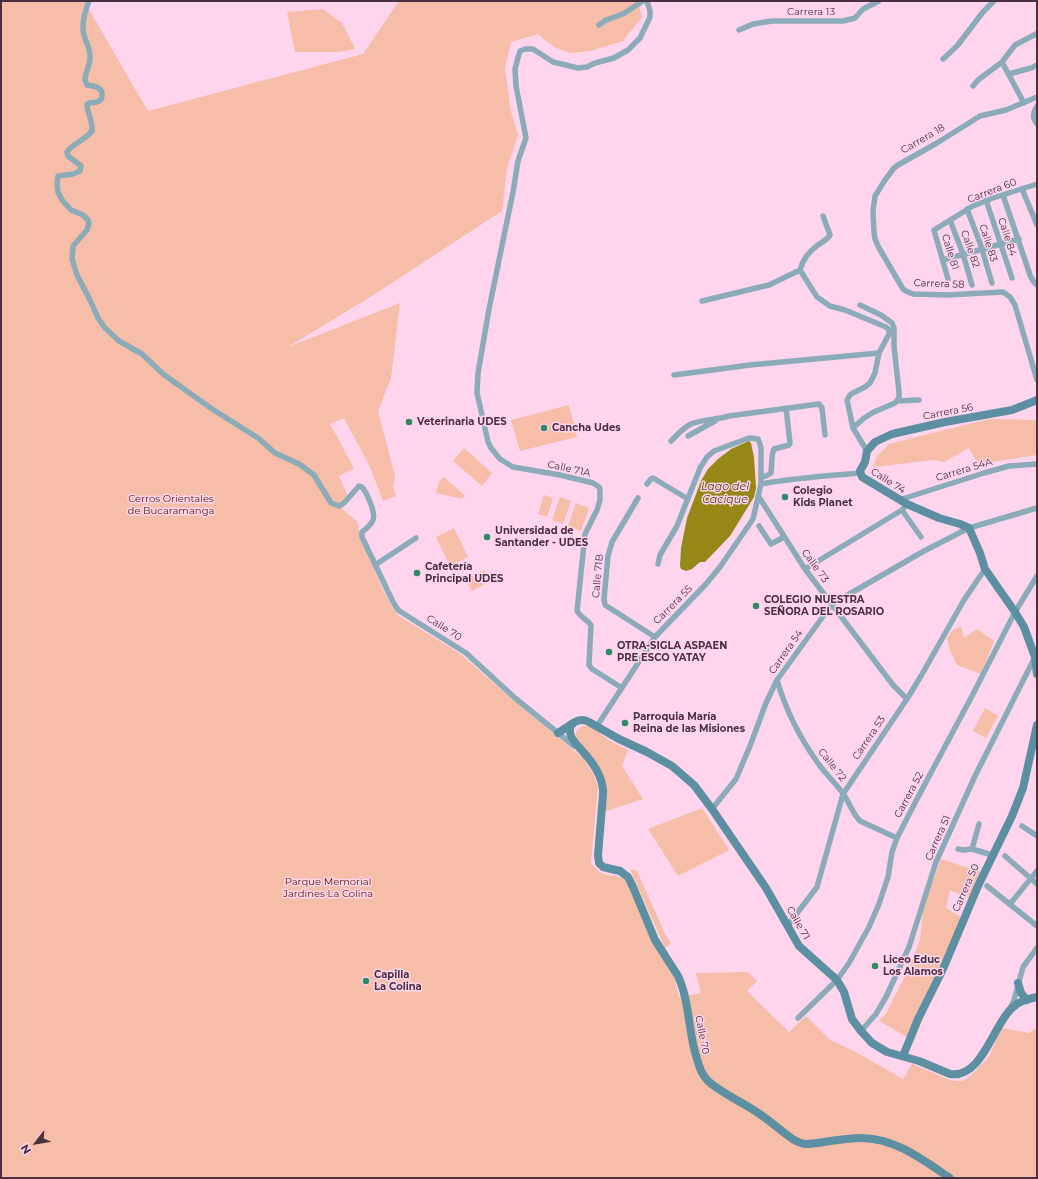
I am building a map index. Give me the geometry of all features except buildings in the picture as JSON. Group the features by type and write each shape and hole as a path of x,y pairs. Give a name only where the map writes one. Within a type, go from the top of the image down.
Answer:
{"street":[{"name":"Calle 70","path":"89,1 83,25 83,32 90,55 90,60 84,80 87,85 100,89 102,95 99,101 89,102 86,104 92,123 92,131 85,139 72,146 67,152 68,156 81,166 80,171 73,174 58,176 57,184 58,192 66,205 71,210 82,215 88,220 87,230 73,246 72,259 77,275 100,323 111,334 142,354 162,374 258,438 275,453 299,464 314,475 321,484 331,503 339,506 344,503 359,486 361,486 368,495 373,511 373,520 362,532 362,535 375,565 398,610 466,653 515,698 586,755"},
{"path":"599,25 606,20 623,14 643,1"},
{"name":"Calle 71A","path":"622,688 592,669 589,665 590,625 580,616 578,611 585,534 597,510 600,500 599,486 560,476 513,467 500,459 488,442 477,393 478,373 489,309 518,161 526,138 516,86 515,69 520,51 525,49 533,49 553,62 578,68 587,67 595,63 614,58 628,50 640,38 650,17 647,1"},
{"name":"Carrera 13","path":"739,30 753,24 772,21 843,21 854,18 879,1"},
{"path":"943,60 994,1"},
{"path":"973,86 978,80 1002,62 1015,45 1036,34"},
{"path":"1002,62 1024,103"},
{"path":"1009,74 1037,65"},
{"name":"Carrera 18","path":"877,243 874,232 873,211 876,196 880,187 894,168 983,115 1006,110 1037,97"},
{"path":"1037,106 1033,113 1033,118 1037,124"},
{"name":"Carrera 60","path":"934,230 986,200 1037,184"},
{"path":"1022,189 1037,226"},
{"path":"1003,195 1030,275 1037,285"},
{"name":"Calle 84","path":"986,200 1012,278"},
{"name":"Calle 83","path":"968,210 992,283"},
{"path":"823,216 830,235 826,240 807,254 802,262 800,270 817,297 830,306 845,310 886,326 889,330 889,334 879,353 870,383 853,393 847,400 853,428 867,451"},
{"name":"Calle 82","path":"950,220 972,285"},
{"name":"Calle 81","path":"934,230 948,279"},
{"path":"943,260 1000,243 1019,239"},
{"name":"Carrera 58","path":"877,243 900,285 906,291 913,294 947,295 1003,292 1010,296 1015,306 1037,380"},
{"path":"702,301 769,285 800,270"},
{"path":"860,305 881,315 892,323 894,328 894,346 899,392 897,401"},
{"path":"674,375 750,365 879,353"},
{"path":"853,428 864,418 897,401 919,400"},
{"name":"Carrera 56","path":"867,451 876,442 892,434 945,422 1012,410 1037,400"},
{"path":"671,441 683,429 699,422 729,416 818,404 820,406 825,435"},
{"path":"761,474 770,474 772,469 773,451 777,447 786,446 790,443 786,408"},
{"path":"688,436 719,419"},
{"name":"Carrera 55","path":"597,726 655,637 698,593 720,567 753,519 761,484 760,444 758,440 749,438 714,452 707,457 700,468 688,498"},
{"name":"Calle 74","path":"867,451 866,459 860,469 862,477 899,500 905,507 969,528"},
{"name":"Carrera 54A","path":"899,500 984,472 1009,466 1037,464"},
{"path":"761,484 785,479 860,473"},
{"path":"647,484 653,478 688,498 677,526 660,555 658,564"},
{"name":"Calle 73","path":"758,497 805,569 893,685 907,699"},
{"name":"Calle 71B","path":"638,498 612,542 608,556 604,598 605,605 655,637"},
{"path":"805,569 905,507 921,537"},
{"name":"Carrera 54","path":"712,809 736,779 766,703 777,680 832,604 924,551 969,528 1037,508"},
{"path":"759,526 771,544 784,537"},
{"path":"969,528 985,569 1016,612 1024,626 1036,655 1037,674"},
{"path":"375,565 416,538"},
{"name":"Carrera 53","path":"788,925 817,887 843,794 907,699 964,600 985,569"},
{"name":"Carrera 52","path":"798,1018 837,980 849,963 879,904 888,877 892,852 897,838 1016,612 1037,576"},
{"name":"Carrera 51","path":"861,1030 876,1014 886,997 909,948 936,862 975,776 1036,655"},
{"name":"Calle 72","path":"777,680 783,700 805,744 843,794 860,821 897,838"},
{"name":"Calle 71","path":"575,722 579,720 590,722 619,739 647,752 672,766 694,785 766,888 799,946 837,980 844,992 852,1019 872,1044 955,1075 965,1072 978,1062 1008,1012"},
{"path":"558,733 575,722"},
{"path":"575,722 570,731 575,742"},
{"path":"575,742 573,734 574,729 581,722 590,722"},
{"name":"Carrera 50","path":"903,1056 918,1019 943,969 992,855 1012,816 1022,788 1037,725"},
{"name":"Calle 70","path":"575,742 586,755 600,777 604,791 598,855 599,861 603,867 620,871 626,875 630,881 655,940 681,982 686,999 696,1058 699,1068 706,1079 716,1087 754,1110 794,1140 801,1143 812,1144 848,1138 878,1140 894,1144 950,1178"},
{"path":"972,849 979,824"},
{"path":"1022,826 1037,836"},
{"path":"958,849 972,849 992,855"},
{"path":"1005,856 1037,884"},
{"path":"1010,904 1037,871"},
{"path":"988,886 1037,926"},
{"path":"1008,1012 1014,1000 1023,967 1037,948"},
{"path":"1018,983 1021,993 1027,1000"},
{"path":"1008,1012 1019,1002 1037,997"}],"green space":[{"name":"Cerros Orientales de Bucaramanga","path":"1,1 84,1 148,111 363,54 399,1 638,1 642,17 623,41 590,51 570,53 554,47 538,34 511,42 505,69 511,112 518,135 507,168 502,211 375,294 288,347 400,303 391,378 378,411 395,476 393,487 396,496 383,501 370,467 344,418 330,424 354,468 339,476 349,499 342,509 358,522 359,532 364,546 382,588 392,607 399,616 459,653 583,758 594,775 598,787 591,862 600,872 617,876 627,881 675,980 679,997 701,993 696,973 748,972 757,981 747,991 789,1032 806,1016 830,1040 852,1050 903,1079 912,1064 950,1080 962,1081 968,1078 988,1058 1002,1028 1029,1033 1037,1027 1037,1178 1,1178"},
{"path":"323,9 342,23 355,49 339,52 295,52 287,12"},
{"name":"Cancha Udes","path":"569,405 577,437 520,451 511,420"},
{"path":"989,419 1037,420 1037,455 978,464 969,448 944,462 934,460 873,467 877,456 889,444"},
{"path":"464,448 492,473 482,486 453,461"},
{"path":"444,477 465,496 462,499 436,493 439,482"},
{"path":"544,495 553,498 547,517 538,514"},
{"path":"560,497 571,501 563,524 552,520"},
{"path":"576,503 589,508 581,531 568,526"},
{"path":"454,528 468,557 450,566 436,537"},
{"path":"484,570 490,581 472,591 466,580"},
{"path":"961,626 964,638 977,629 994,641 981,674 957,665 950,650 947,638 953,630"},
{"path":"985,708 998,716 986,738 973,731"},
{"path":"582,726 590,726 610,741 628,750 622,766 643,799 606,811 607,791 605,780 576,737 576,732"},
{"path":"702,808 729,850 678,876 648,829"},
{"path":"941,859 984,873 972,900 950,890 946,908 966,920 914,1041 879,1021 887,1012 910,966 920,940 923,909"},
{"path":"630,869 637,871 665,934 671,943 665,948"}],"water":[{"name":"Lago del Cacique","path":"749,441 751,443 754,457 756,488 754,497 730,536 705,562 700,562 692,569 686,571 681,569 681,548 687,518 701,481 708,469 718,459 731,449"}],"place":[{"name":"Veterinaria UDES","path":"409,422"},
{"name":"Cancha Udes","path":"544,428"},
{"name":"Colegio Kids Planet","path":"785,497"},
{"name":"Universidad de Santander - UDES","path":"487,537"},
{"name":"Cafetería Principal UDES","path":"417,573"},
{"name":"COLEGIO NUESTRA SEÑORA DEL ROSARIO","path":"756,606"},
{"name":"OTRA-SIGLA ASPAEN PRE ESCO YATAY","path":"609,652"},
{"name":"Parroquia María Reina de las Misiones","path":"625,723"},
{"name":"Liceo Educ Los Alamos","path":"875,966"},
{"name":"Capilla La Colina","path":"366,981"}],"park label":[{"name":"Parque Memorial Jardines La Colina","path":"328,888"}]}
